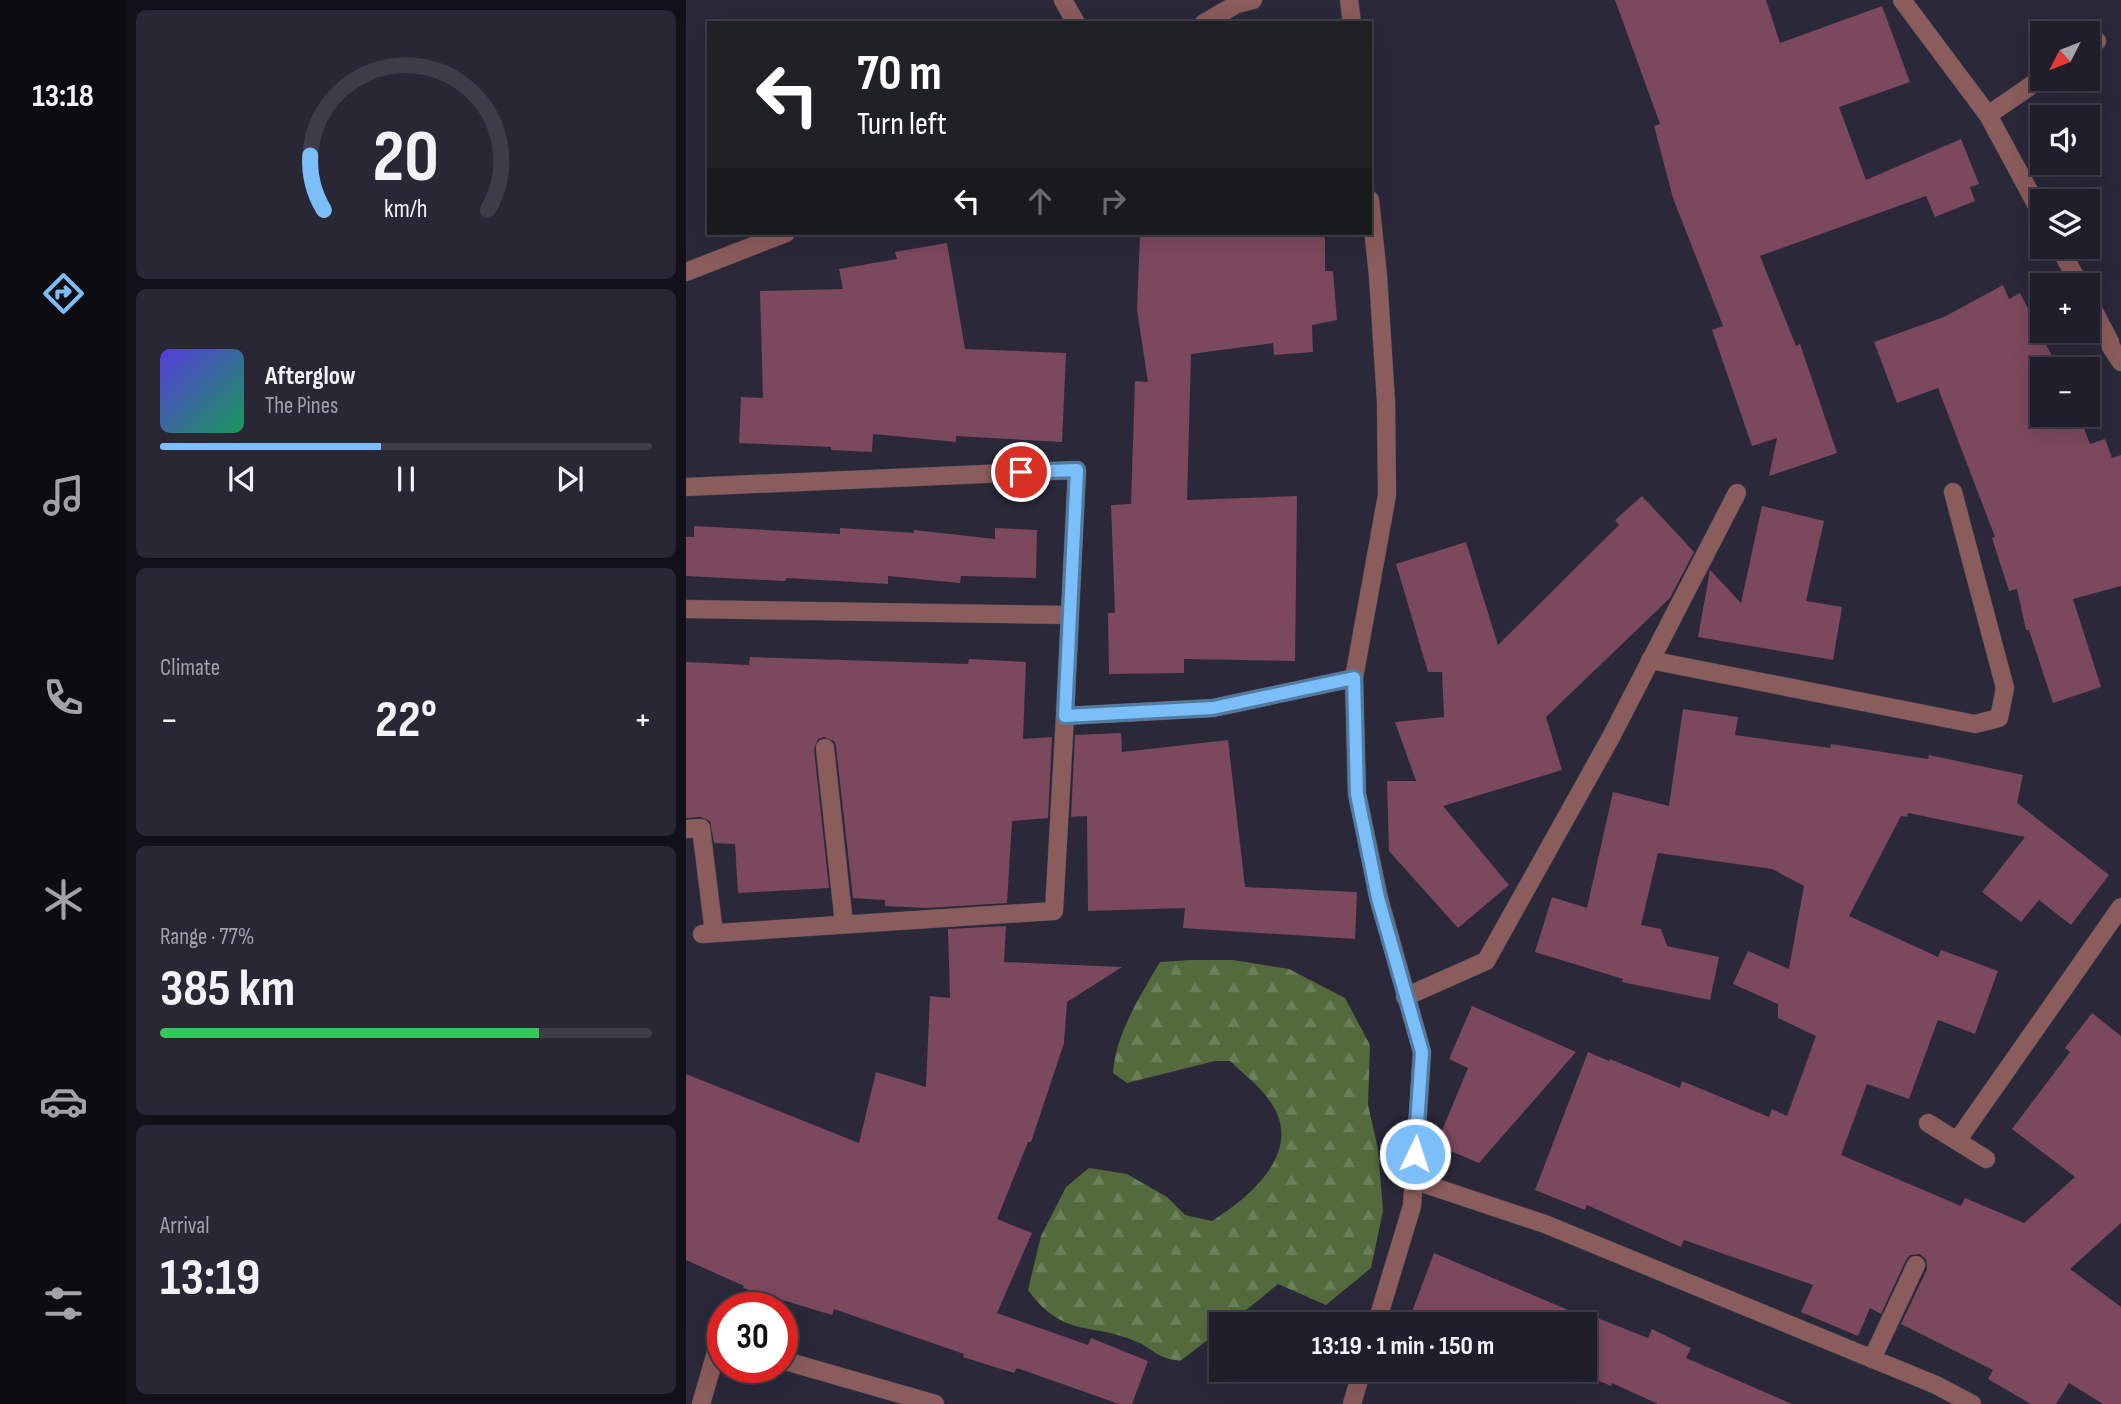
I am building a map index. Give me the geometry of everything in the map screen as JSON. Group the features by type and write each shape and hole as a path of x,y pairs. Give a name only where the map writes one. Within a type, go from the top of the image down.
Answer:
{"street":[{"path":"1063,0 1075,21"},
{"path":"1207,21 1237,4 1253,0"},
{"path":"1349,0 1352,21"},
{"path":"1902,0 1988,115 2030,193"},
{"path":"1988,115 2030,86"},
{"path":"1372,219 1387,402 1387,495 1354,678 1357,794 1378,898 1422,1052 1412,1206 1380,1312"},
{"path":"686,272 781,235"},
{"path":"2100,323 2110,342 2118,350"},
{"path":"686,487 1077,470 1054,911 708,934 701,828 686,829"},
{"path":"1650,660 1975,724 1999,718 2005,688 1953,492"},
{"path":"1405,997 1486,961 1611,737 1737,493"},
{"path":"686,608 1070,615"},
{"path":"1065,716 1213,708 1354,678"},
{"path":"825,748 844,924"},
{"path":"1957,1141 2121,906"},
{"path":"1928,1123 1986,1159"},
{"path":"1413,1180 1545,1224 1872,1359 1941,1397 1972,1404"},
{"path":"1872,1359 1916,1265"},
{"path":"798,1365 935,1404"},
{"path":"1352,1404 1358,1382"},
{"path":"701,1404 707,1383"}],"green space":[{"path":"1233,960 1289,969 1345,998 1370,1045 1368,1105 1378,1149 1383,1211 1371,1268 1326,1305 1278,1284 1244,1312 1209,1312 1209,1339 1180,1361 1166,1358 1119,1335 1065,1322 1053,1316 1028,1290 1041,1236 1066,1187 1089,1168 1127,1174 1167,1197 1185,1215 1212,1221 1257,1185 1278,1153 1281,1136 1279,1118 1256,1084 1230,1061 1215,1061 1127,1083 1113,1073 1124,1029 1160,962"}],"building":[{"path":"1615,0 1766,0 1780,43 1882,6 1910,82 1839,107 1866,180 1961,139 1979,184 1970,187 1975,201 1935,217 1926,196 1760,256 1796,346 1800,344 1837,453 1769,476 1777,438 1752,446 1712,330 1723,326 1673,198 1654,126 1660,124"},
{"path":"1140,235 1325,235 1325,271 1333,271 1337,320 1312,325 1313,352 1274,355 1273,343 1191,354 1187,500 1297,496 1295,661 1184,659 1184,673 1109,674 1108,613 1115,613 1111,505 1131,504 1135,381 1148,382 1137,310"},
{"path":"947,243 965,349 1066,353 1062,442 956,436 956,442 873,434 872,452 831,450 831,447 739,443 741,397 763,398 760,291 843,289 839,269 897,259 895,252"},
{"path":"2003,285 2009,299 2020,293 2030,313 2030,343 2045,343 2052,357 2030,357 2030,427 2084,427 2090,444 2105,439 2112,458 2121,455 2121,586 2073,599 2101,687 2053,703 2029,630 2026,630 2017,589 2009,591 1992,538 1995,537 1938,388 1897,403 1874,342 1944,317"},
{"path":"1642,496 1694,552 1670,598 1546,717 1562,770 1443,806 1509,885 1458,928 1389,851 1387,781 1416,781 1395,722 1444,717 1442,672 1428,672 1396,564 1466,542 1498,645 1619,525 1615,520"},
{"path":"1762,506 1824,521 1806,601 1842,607 1833,660 1698,637 1710,570 1741,603"},
{"path":"694,526 840,534 840,528 914,533 914,530 995,539 995,528 1037,530 1036,578 961,576 960,583 888,576 888,584 686,576 686,537 694,537"},
{"path":"750,657 968,664 969,659 1026,662 1023,739 1052,737 1048,818 1012,821 1007,903 926,908 885,906 885,900 853,898 836,747 834,741 824,737 818,739 814,749 829,888 738,893 735,844 714,843 710,821 701,817 686,818 686,662 749,665"},
{"path":"1683,709 1738,717 1735,735 1830,748 1831,744 1928,759 1929,755 2023,775 2017,803 2109,875 2071,925 2039,900 2021,922 1982,892 2025,837 1908,813 1907,817 1901,816 1849,916 1938,957 1941,950 1998,971 1975,1034 1938,1020 1909,1099 1867,1084 1841,1155 1961,1206 1965,1198 2024,1223 2075,1177 2012,1129 2070,1052 2065,1048 2092,1013 2121,1036 2121,1223 2070,1269 2121,1307 2121,1404 2103,1404 2069,1383 2056,1404 2031,1404 1988,1379 1993,1370 1901,1324 1927,1269 1926,1259 1920,1254 1910,1255 1906,1260 1881,1314 1870,1308 1858,1336 1801,1312 1813,1285 1684,1240 1681,1247 1587,1205 1585,1210 1535,1190 1588,1052 1680,1088 1682,1081 1769,1117 1772,1109 1787,1116 1816,1036 1778,1018 1778,1004 1733,984 1748,951 1789,969 1804,886 1772,869 1658,853 1641,925 1661,929 1667,946 1719,957 1710,1000 1622,982 1623,979 1535,952 1552,897 1587,908 1613,792 1669,806"},
{"path":"1121,733 1122,752 1228,740 1245,887 1357,892 1355,939 1183,928 1185,908 1088,911 1087,816 1071,817 1075,735"},
{"path":"1006,926 1004,962 1122,967 1067,1002 1064,1043 1031,1142 1028,1142 997,1219 1032,1233 997,1313 1088,1345 1091,1338 1148,1361 1132,1404 1119,1404 1017,1368 1014,1373 963,1357 964,1354 834,1309 832,1315 798,1305 798,1292 756,1292 743,1288 744,1286 686,1260 686,1074 859,1143 876,1072 926,1087 930,996 950,998 948,929"},
{"path":"1472,1006 1576,1052 1479,1163 1436,1145 1468,1068 1449,1059"},
{"path":"1434,1253 1573,1312 1412,1312"},
{"path":"1597,1318 1648,1338 1652,1329 1691,1348 1686,1358 1792,1404 1658,1404 1612,1383 1611,1386 1597,1380"}],"route":[{"path":"1021,472 1077,470 1065,716 1213,708 1354,678 1357,794 1378,898 1422,1052 1415,1154"}]}
